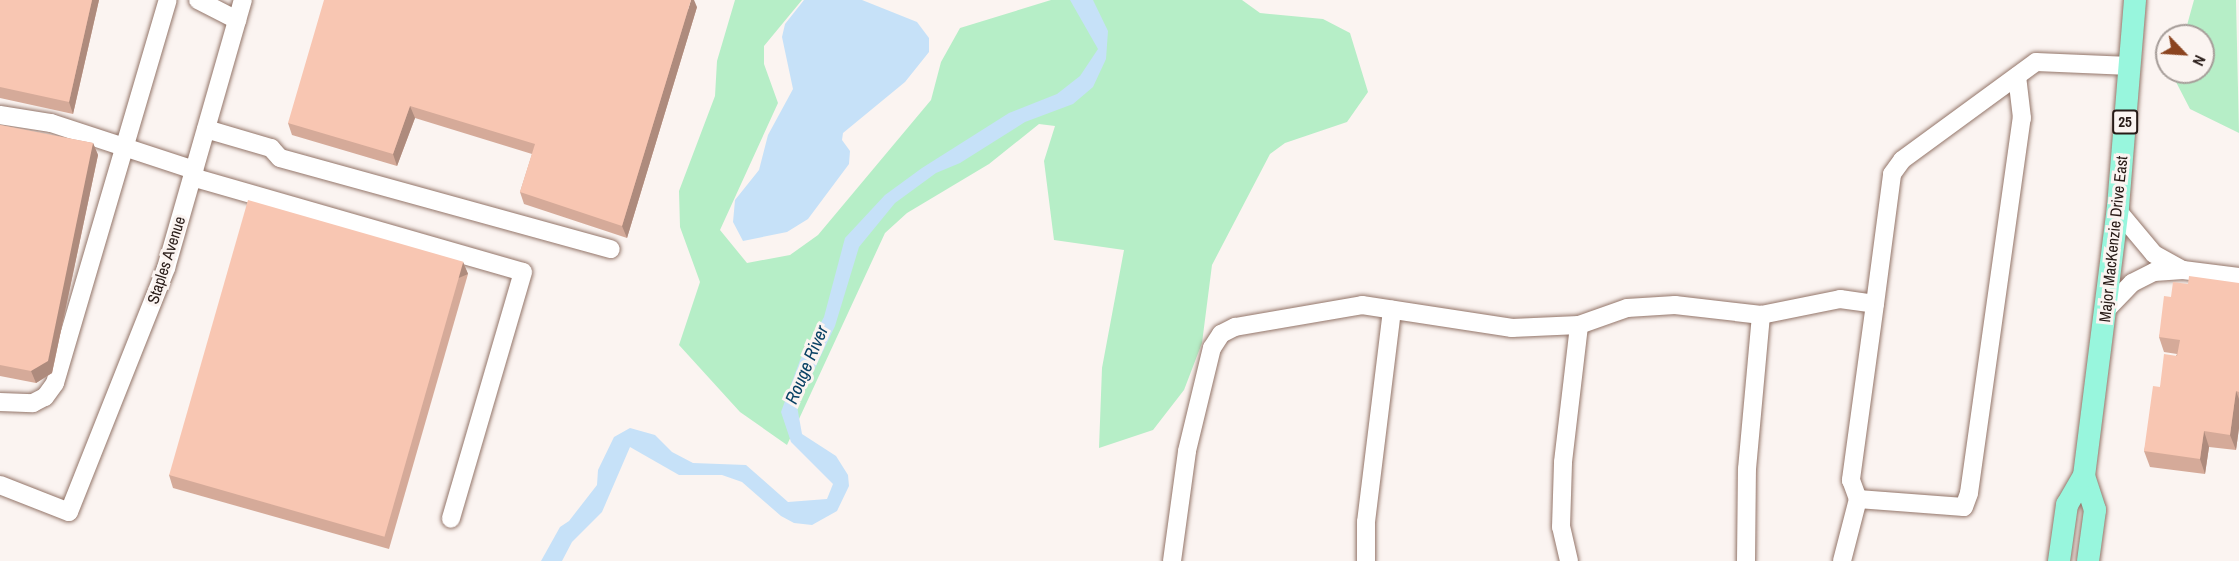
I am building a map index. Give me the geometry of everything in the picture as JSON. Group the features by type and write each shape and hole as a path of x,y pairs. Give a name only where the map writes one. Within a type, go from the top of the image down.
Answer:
{"main road":[{"name":"Major MacKenzie Drive East","path":"2059,561 2067,505 2084,476 2118,211 2135,0"},
{"name":"Major MacKenzie Drive East","path":"2084,476 2095,510 2088,561"}],"street":[{"path":"0,402 33,403 45,397 55,383 168,0"},
{"path":"198,0 237,20"},
{"name":"Staples Avenue","path":"0,485 69,512 166,268 243,0"},
{"path":"1842,561 1858,499 1851,480 1892,174 1902,160 2036,62 2049,60 2130,66"},
{"path":"1858,499 1964,507 1969,493 2022,118 2016,76"},
{"path":"0,115 51,123 193,173 523,272 451,519"},
{"path":"206,129 271,148 280,159 611,249"},
{"path":"2118,211 2154,254 2183,270"},
{"path":"2105,311 2132,283 2154,272 2183,270 2239,277"},
{"path":"1172,561 1187,451 1212,348 1221,334 1235,327 1362,305 1512,328 1579,325 1627,308 1675,305 1761,315 1840,299 1875,304"},
{"path":"1366,561 1366,522 1392,310"},
{"path":"1746,561 1747,469 1761,315"},
{"path":"1569,561 1560,527 1563,462 1579,325"}],"green space":[{"path":"735,0 802,0 764,46 764,64 778,103 720,230 747,263 790,255 818,235 931,100 941,62 960,28 1051,0 1242,0 1260,13 1323,19 1350,33 1368,92 1347,122 1285,143 1270,154 1212,265 1202,343 1184,390 1153,430 1099,448 1102,368 1124,250 1054,240 1044,161 1055,126 1039,124 989,164 907,213 885,233 787,445 740,412 679,345 700,282 680,227 679,191 715,96 717,61"},
{"path":"2194,0 2236,0 2239,133 2190,109 2177,84 2215,84 2215,24 2187,24"}],"water":[{"path":"804,0 862,0 917,22 929,38 929,52 905,82 843,133 842,140 850,151 849,164 808,219 787,232 743,241 733,222 735,200 759,170 768,135 793,89 782,37 785,24"},
{"name":"Rouge River","path":"1070,0 1093,0 1108,31 1106,59 1093,87 1073,104 1025,122 960,163 936,173 895,203 859,247 835,326 797,406 802,434 836,456 848,475 849,486 837,511 812,525 794,523 781,516 742,482 722,475 679,475 630,447 602,512 572,542 562,561 541,561 560,527 569,521 597,485 598,470 614,437 630,428 655,435 672,452 693,463 746,465 788,502 827,499 833,484 791,442 781,412 800,360 824,317 845,238 885,195 922,168 1009,113 1057,94 1080,76 1098,49"}],"building":[{"path":"0,0 92,0 69,102 0,87"},
{"path":"324,0 691,0 622,226 520,192 535,144 410,106 393,154 288,123"},
{"path":"0,125 93,143 48,361 31,371 0,365"},
{"path":"248,200 463,262 384,537 169,475"},
{"path":"2189,276 2239,283 2239,392 2236,391 2230,435 2204,431 2200,459 2144,451 2153,386 2160,387 2164,354 2177,356 2180,340 2159,337 2164,296 2171,297 2173,282 2188,284"}]}
